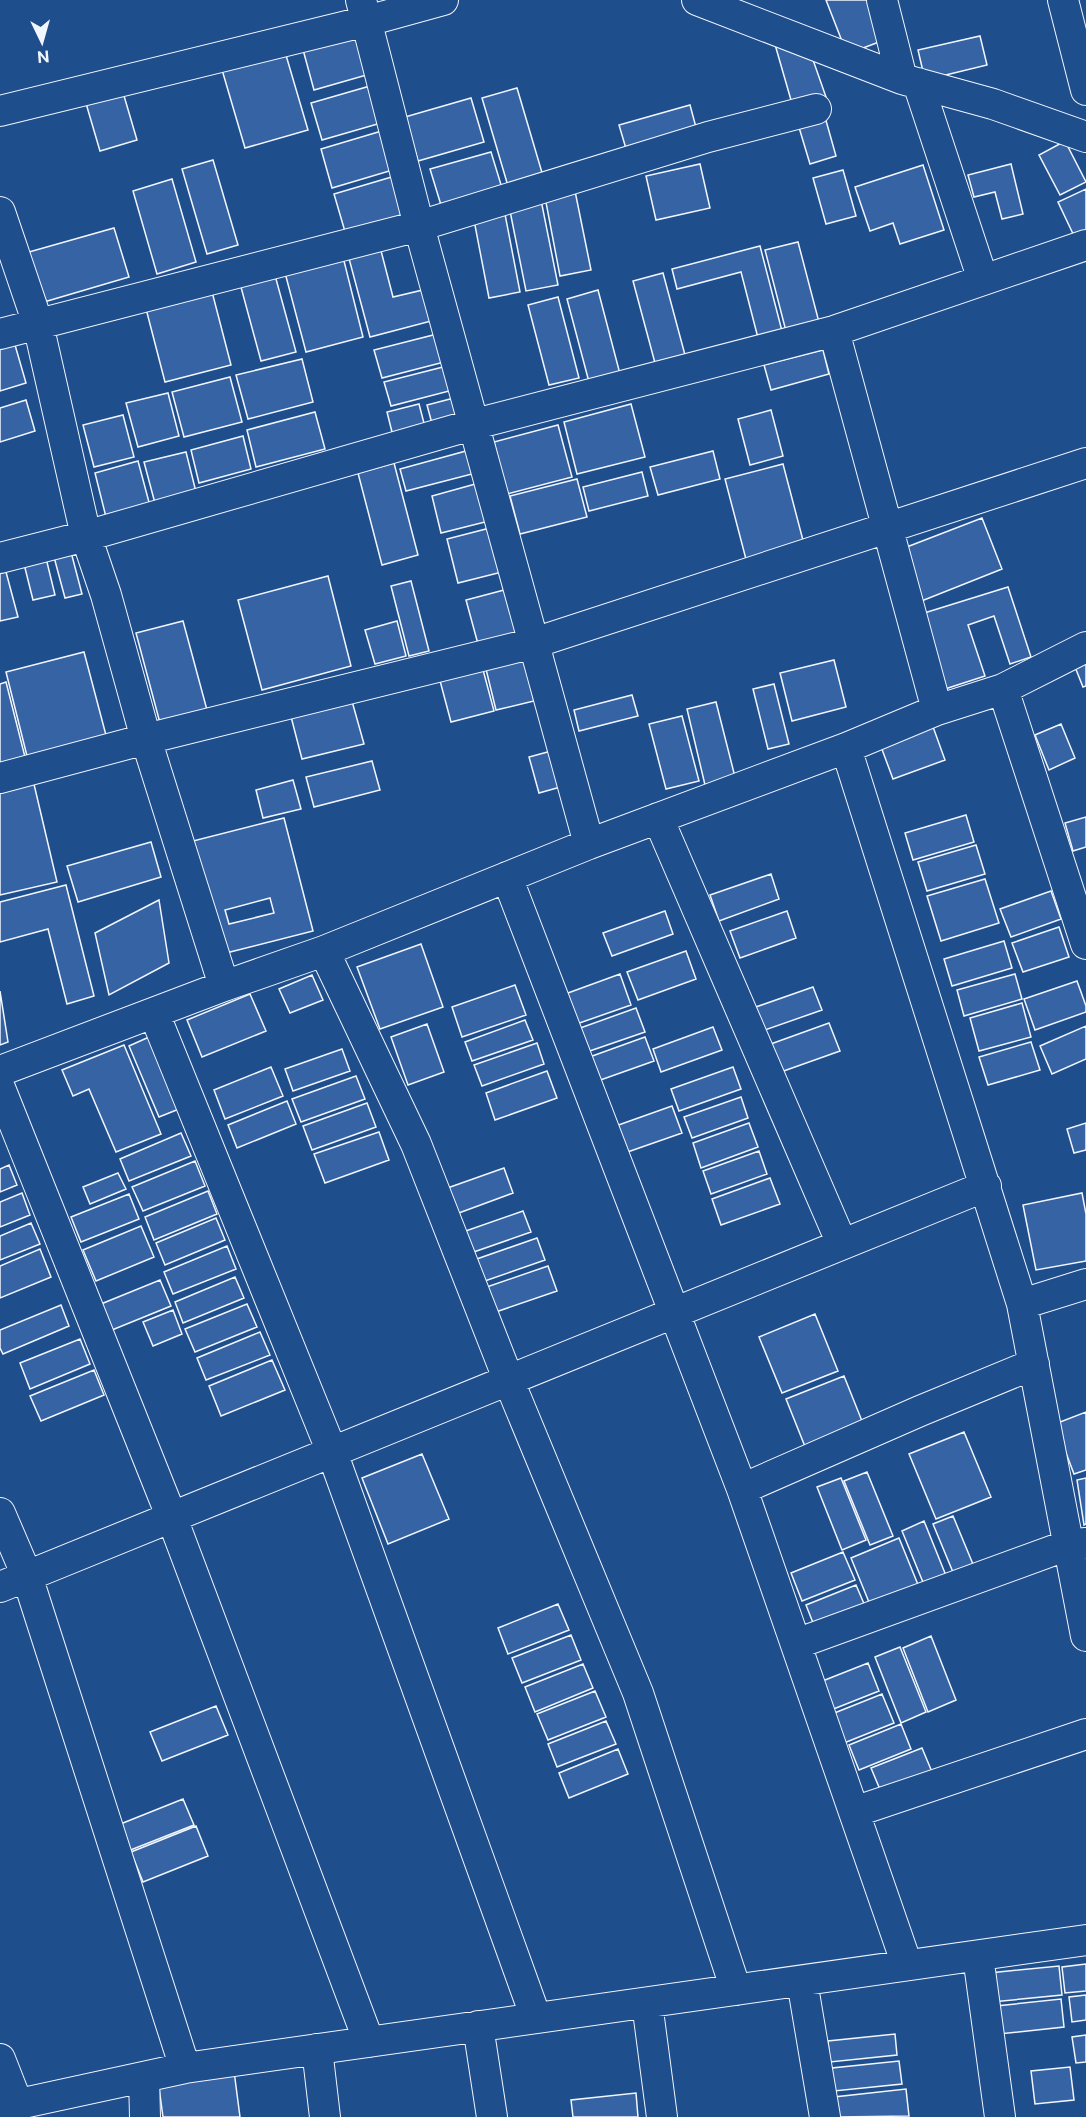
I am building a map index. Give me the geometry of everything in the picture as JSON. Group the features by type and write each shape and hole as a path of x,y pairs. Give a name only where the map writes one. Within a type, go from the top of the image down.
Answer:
{"street":[{"path":"0,111 364,10 443,0"},
{"path":"697,0 910,81 993,104 1086,137"},
{"path":"882,0 983,280"},
{"path":"1063,0 1086,90"},
{"path":"364,10 419,226 589,844"},
{"path":"0,334 419,226 708,137 816,109"},
{"path":"0,212 38,324 86,536 106,595 146,739 224,986"},
{"path":"0,558 86,536 475,424 834,332 1086,245"},
{"path":"834,332 937,710"},
{"path":"0,778 146,739 534,643 887,530 1086,463"},
{"path":"0,1071 224,986 324,951 589,844 846,747 937,710 1003,689 1086,647"},
{"path":"1003,689 1086,944"},
{"path":"846,747 1022,1304 1077,1544 1086,1636"},
{"path":"658,818 842,1244"},
{"path":"507,877 742,1489 908,1965"},
{"path":"324,951 416,1144 509,1381 638,1692 736,1990"},
{"path":"154,1013 332,1452 536,2018"},
{"path":"0,1088 172,1518 369,2042"},
{"path":"13,1581 986,1186"},
{"path":"1022,1304 1086,1284"},
{"path":"742,1489 1034,1364"},
{"path":"0,1513 13,1581 185,2068"},
{"path":"796,1644 1077,1544"},
{"path":"854,1812 1086,1734"},
{"path":"0,2059 9,2107 185,2068 1086,1940"},
{"path":"978,1956 1000,2117"},
{"path":"802,1981 825,2117"},
{"path":"647,2003 662,2117"},
{"path":"478,2026 492,2117"},
{"path":"317,2049 325,2117"},
{"path":"144,2077 145,2117"}],"building":[{"path":"826,0 872,0 887,39 847,54"},
{"path":"357,30 370,74 314,90 302,46"},
{"path":"980,36 987,65 925,80 918,50"},
{"path":"774,41 812,57 826,97 793,107"},
{"path":"283,45 308,130 245,148 220,63"},
{"path":"370,86 381,123 322,140 311,103"},
{"path":"517,88 543,176 508,186 482,98"},
{"path":"122,89 137,140 100,151 85,100"},
{"path":"471,98 484,142 418,161 405,117"},
{"path":"690,105 697,131 627,152 619,125"},
{"path":"825,117 836,156 810,164 798,124"},
{"path":"385,130 396,169 332,188 321,149"},
{"path":"1065,141 1086,182 1060,195 1039,155"},
{"path":"491,152 502,188 441,205 430,169"},
{"path":"213,160 238,245 207,254 182,169"},
{"path":"700,164 710,208 656,220 646,176"},
{"path":"1011,164 1023,214 1002,219 995,192 974,197 968,175"},
{"path":"923,165 944,230 900,244 893,223 870,231 855,187"},
{"path":"843,170 856,216 826,224 813,178"},
{"path":"395,176 407,217 346,235 334,194"},
{"path":"172,179 196,262 157,274 133,191"},
{"path":"1086,189 1086,232 1075,238 1058,202"},
{"path":"575,191 591,270 560,276 545,197"},
{"path":"541,200 558,285 526,291 509,206"},
{"path":"504,209 520,292 489,298 473,215"},
{"path":"114,228 129,277 44,302 29,252"},
{"path":"798,242 820,326 787,335 765,250"},
{"path":"379,243 393,297 427,289 435,320 370,337 347,251"},
{"path":"760,246 782,331 758,338 741,272 677,289 672,269"},
{"path":"342,253 363,337 306,352 284,269"},
{"path":"273,268 296,352 261,361 238,276"},
{"path":"663,273 685,355 655,363 633,281"},
{"path":"210,284 231,365 165,382 144,301"},
{"path":"598,290 620,374 589,382 567,299"},
{"path":"558,297 579,378 549,385 528,305"},
{"path":"445,332 452,360 382,378 374,350"},
{"path":"13,338 26,383 0,391 0,342"},
{"path":"823,350 829,374 771,390 764,365"},
{"path":"302,359 313,402 248,419 236,375"},
{"path":"447,366 453,390 391,406 384,382"},
{"path":"230,377 242,422 184,437 172,392"},
{"path":"168,393 179,436 138,447 126,403"},
{"path":"454,398 461,425 434,431 427,405"},
{"path":"26,400 35,431 0,442 0,408"},
{"path":"419,404 425,427 393,436 387,412"},
{"path":"631,404 645,457 577,474 564,422"},
{"path":"771,410 783,456 750,465 738,419"},
{"path":"315,412 325,449 256,467 247,430"},
{"path":"123,415 134,457 94,467 83,425"},
{"path":"558,425 572,477 507,494 494,442"},
{"path":"243,436 251,469 199,483 191,450"},
{"path":"466,451 472,474 406,491 400,469"},
{"path":"713,451 720,479 658,495 650,467"},
{"path":"186,452 197,496 156,507 144,462"},
{"path":"138,461 150,506 106,517 95,473"},
{"path":"394,463 418,555 382,565 358,473"},
{"path":"783,464 805,548 747,563 725,479"},
{"path":"642,472 648,496 589,511 583,487"},
{"path":"577,479 587,517 520,534 510,496"},
{"path":"479,483 489,521 441,533 432,496"},
{"path":"982,518 1002,569 919,602 899,550"},
{"path":"490,528 502,572 458,583 447,539"},
{"path":"71,552 82,594 65,598 54,557"},
{"path":"45,554 55,595 33,600 23,560"},
{"path":"6,572 18,617 0,621 0,573"},
{"path":"328,576 351,666 262,690 238,600"},
{"path":"411,581 429,651 409,656 391,586"},
{"path":"1008,587 1031,657 1010,664 994,616 968,625 985,676 945,689 921,614"},
{"path":"508,589 520,633 478,644 466,600"},
{"path":"183,621 207,710 160,723 136,633"},
{"path":"397,621 406,656 375,664 365,630"},
{"path":"84,652 107,739 28,760 6,672"},
{"path":"523,656 534,701 496,710 485,665"},
{"path":"1086,657 1086,686 1083,687 1073,662"},
{"path":"834,660 846,707 792,721 780,673"},
{"path":"482,666 494,711 451,722 439,677"},
{"path":"6,682 25,757 0,763 0,684"},
{"path":"774,684 789,744 768,749 753,689"},
{"path":"350,694 364,744 302,759 289,709"},
{"path":"632,695 638,716 579,731 574,710"},
{"path":"716,702 735,777 705,785 687,709"},
{"path":"682,716 699,781 666,789 649,724"},
{"path":"932,724 945,760 893,779 880,744"},
{"path":"1061,724 1075,758 1049,770 1035,735"},
{"path":"555,750 564,786 539,793 529,757"},
{"path":"372,761 380,790 314,807 306,777"},
{"path":"33,780 57,882 0,895 0,788"},
{"path":"293,780 301,809 263,818 256,790"},
{"path":"966,815 974,842 913,860 905,833"},
{"path":"1086,817 1086,847 1073,851 1065,823"},
{"path":"284,818 313,931 222,954 193,841","holes":["270,898 274,913 229,924 225,910"]},
{"path":"151,842 161,877 78,902 67,866"},
{"path":"976,845 985,874 927,891 918,862"},
{"path":"771,874 779,899 719,921 710,895"},
{"path":"985,879 999,923 941,941 927,896"},
{"path":"66,885 94,996 67,1004 48,929 0,942 0,902"},
{"path":"1051,891 1061,919 1011,937 1000,909"},
{"path":"159,900 169,963 109,995 95,933"},
{"path":"665,911 673,934 612,956 603,933"},
{"path":"787,911 796,938 740,958 730,931"},
{"path":"1059,927 1069,957 1023,972 1012,943"},
{"path":"1004,941 1012,968 952,986 944,959"},
{"path":"421,944 443,1007 380,1029 357,967"},
{"path":"686,951 696,979 638,1000 627,972"},
{"path":"620,974 631,1005 568,1027 557,997"},
{"path":"1015,974 1022,999 964,1016 957,990"},
{"path":"312,975 323,1000 290,1013 279,989"},
{"path":"1077,981 1086,1012 1035,1030 1024,999"},
{"path":"515,985 526,1015 462,1037 452,1007"},
{"path":"813,987 822,1010 762,1031 753,1008"},
{"path":"0,991 8,1042 0,1045"},
{"path":"250,994 266,1031 202,1057 187,1020"},
{"path":"1022,1003 1031,1037 979,1051 970,1018"},
{"path":"636,1008 645,1032 581,1054 572,1031"},
{"path":"525,1020 533,1040 472,1061 465,1042"},
{"path":"829,1023 840,1051 778,1073 768,1045"},
{"path":"427,1024 444,1072 408,1085 391,1037"},
{"path":"1086,1026 1086,1059 1052,1074 1040,1046"},
{"path":"713,1027 722,1050 661,1072 653,1049"},
{"path":"149,1037 179,1109 159,1117 129,1046"},
{"path":"645,1037 654,1061 592,1083 584,1059"},
{"path":"1031,1042 1040,1070 988,1085 979,1057"},
{"path":"537,1043 544,1064 482,1086 474,1065"},
{"path":"124,1045 161,1134 116,1152 89,1089 73,1096 62,1070"},
{"path":"342,1049 350,1071 293,1091 285,1069"},
{"path":"271,1067 283,1096 225,1119 214,1090"},
{"path":"733,1067 741,1089 679,1111 671,1089"},
{"path":"547,1071 557,1098 495,1120 486,1093"},
{"path":"356,1076 365,1099 301,1122 292,1099"},
{"path":"741,1097 748,1118 692,1138 684,1117"},
{"path":"287,1101 296,1124 237,1148 228,1125"},
{"path":"367,1103 376,1127 312,1150 303,1126"},
{"path":"672,1106 682,1133 619,1155 610,1128"},
{"path":"749,1123 758,1147 701,1168 693,1143"},
{"path":"1086,1123 1086,1150 1074,1153 1067,1129"},
{"path":"379,1132 389,1160 325,1183 314,1154"},
{"path":"181,1133 191,1156 129,1181 120,1159"},
{"path":"759,1151 767,1174 711,1194 703,1171"},
{"path":"195,1161 205,1186 143,1211 132,1187"},
{"path":"9,1165 17,1185 0,1192 0,1169"},
{"path":"504,1168 513,1193 448,1217 439,1191"},
{"path":"118,1173 126,1189 90,1204 83,1187"},
{"path":"770,1178 780,1204 721,1225 712,1199"},
{"path":"208,1191 217,1214 154,1240 145,1217"},
{"path":"22,1193 30,1215 0,1227 0,1202"},
{"path":"1082,1193 1086,1214 1086,1261 1036,1270 1023,1205"},
{"path":"129,1194 139,1219 81,1242 71,1217"},
{"path":"523,1211 531,1232 468,1254 460,1233"},
{"path":"216,1218 225,1240 165,1265 156,1243"},
{"path":"31,1223 40,1244 0,1260 0,1236"},
{"path":"141,1226 154,1257 96,1281 83,1250"},
{"path":"537,1238 545,1260 479,1283 471,1261"},
{"path":"227,1246 236,1269 173,1294 164,1272"},
{"path":"40,1249 51,1277 0,1298 0,1266"},
{"path":"548,1266 557,1291 490,1314 481,1289"},
{"path":"235,1277 244,1298 183,1323 175,1302"},
{"path":"160,1280 171,1306 112,1330 101,1304"},
{"path":"247,1304 257,1327 195,1352 185,1329"},
{"path":"61,1305 69,1326 3,1354 0,1348 0,1330"},
{"path":"173,1310 182,1334 153,1346 143,1322"},
{"path":"815,1314 838,1371 782,1393 759,1337"},
{"path":"260,1332 270,1355 206,1380 197,1358"},
{"path":"80,1339 90,1364 30,1389 20,1363"},
{"path":"272,1360 285,1390 221,1416 209,1386"},
{"path":"94,1370 104,1395 41,1421 30,1396"},
{"path":"844,1376 866,1431 808,1454 786,1399"},
{"path":"1086,1412 1086,1470 1074,1474 1055,1424"},
{"path":"964,1432 991,1497 936,1519 909,1454"},
{"path":"422,1454 449,1519 388,1544 362,1478"},
{"path":"867,1472 893,1536 870,1545 844,1481"},
{"path":"841,1478 866,1540 842,1550 817,1487"},
{"path":"1086,1478 1086,1524 1084,1525 1077,1480"},
{"path":"953,1516 975,1569 955,1577 933,1524"},
{"path":"924,1521 949,1583 927,1592 902,1531"},
{"path":"899,1538 921,1592 873,1612 851,1558"},
{"path":"843,1552 855,1580 802,1601 791,1573"},
{"path":"856,1585 868,1613 817,1633 806,1605"},
{"path":"558,1604 569,1630 508,1654 498,1628"},
{"path":"571,1635 581,1660 522,1683 512,1658"},
{"path":"931,1636 956,1700 928,1712 903,1648"},
{"path":"900,1647 926,1712 901,1723 875,1657"},
{"path":"868,1663 879,1691 831,1710 820,1682"},
{"path":"583,1664 593,1688 535,1712 525,1687"},
{"path":"595,1691 606,1717 548,1740 537,1714"},
{"path":"882,1694 894,1723 844,1743 832,1714"},
{"path":"216,1706 228,1735 162,1761 150,1732"},
{"path":"606,1721 616,1744 557,1767 548,1744"},
{"path":"901,1724 911,1749 859,1770 849,1745"},
{"path":"922,1748 935,1779 884,1799 871,1768"},
{"path":"618,1749 628,1774 569,1798 559,1773"},
{"path":"183,1799 194,1825 128,1851 118,1825"},
{"path":"196,1826 208,1856 143,1882 131,1852"},
{"path":"1086,1964 1086,1991 1065,1993 1062,1967"},
{"path":"1059,1966 1062,1995 992,2002 989,1973"},
{"path":"1086,1995 1086,2020 1072,2022 1069,1997"},
{"path":"1061,1999 1064,2027 999,2034 996,2006"},
{"path":"895,2034 897,2055 830,2062 828,2041"},
{"path":"1086,2035 1086,2062 1076,2063 1072,2037"},
{"path":"899,2061 902,2084 834,2091 832,2068"},
{"path":"1070,2067 1074,2100 1035,2104 1031,2071"},
{"path":"234,2071 240,2117 163,2117 158,2080"},
{"path":"906,2089 909,2116 836,2117 834,2097"},
{"path":"636,2093 638,2117 573,2117 571,2100"}]}
